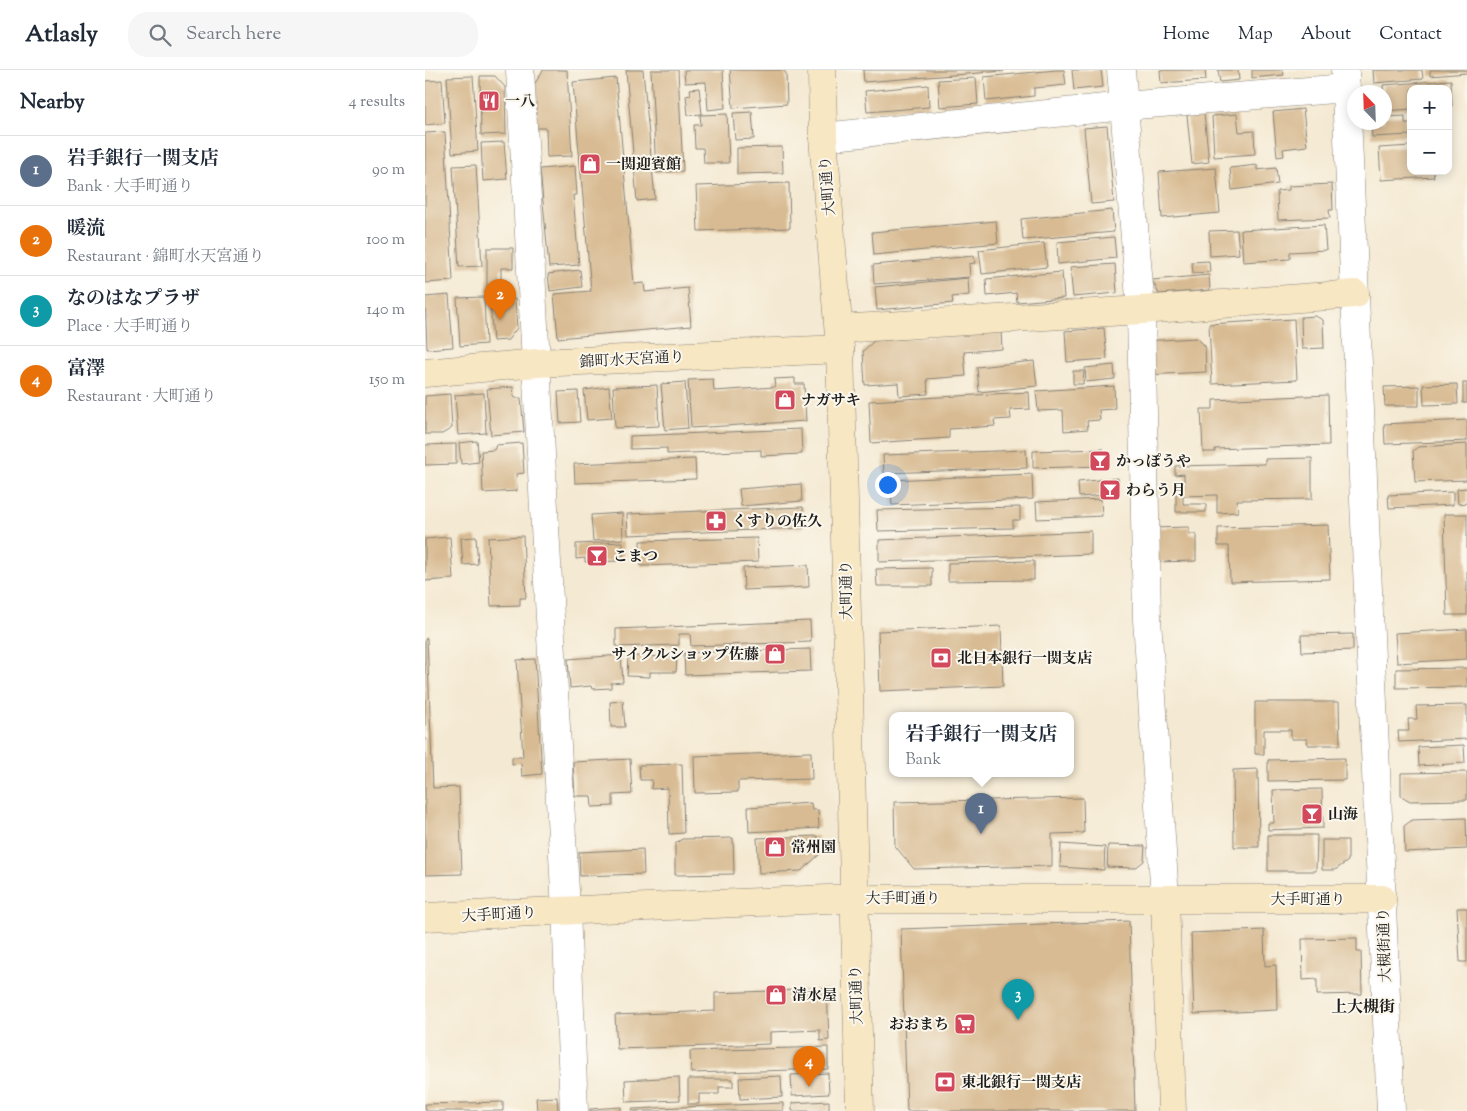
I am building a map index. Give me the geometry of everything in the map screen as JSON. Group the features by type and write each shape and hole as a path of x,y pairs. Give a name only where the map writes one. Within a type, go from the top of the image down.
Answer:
{"street":[{"path":"520,70 566,910 574,1111"},
{"name":"大町通り","path":"822,70 823,137 839,339 860,1111"},
{"path":"1121,70 1141,310 1147,619 1165,899 1172,1111"},
{"path":"823,137 1124,106 1345,79"},
{"name":"大槻街通り","path":"1345,79 1391,1111"},
{"name":"錦町水天宮通り","path":"425,373 839,339 1141,310 1355,294"},
{"name":"大手町通り","path":"425,917 853,899 1382,899"}],"building":[{"path":"543,70 567,70 572,156 547,157 546,128 537,128 534,85"},
{"path":"626,70 643,70 655,199 637,201"},
{"path":"651,70 678,70 683,171 656,173"},
{"path":"684,70 723,70 725,108 708,110 706,82 685,83"},
{"path":"730,70 783,70 786,73 787,104 733,108"},
{"path":"863,70 1004,70 1004,71 864,82"},
{"path":"1064,70 1066,85 1034,88 1034,96 986,101 984,77"},
{"path":"1072,70 1101,70 1103,87 1074,90"},
{"path":"1160,70 1205,70 1206,80 1161,83"},
{"path":"1218,70 1238,70 1239,80 1220,82"},
{"path":"1252,70 1283,70 1284,75 1252,78"},
{"path":"1373,70 1422,70 1423,79 1374,83"},
{"path":"1430,70 1467,70 1467,73 1430,76"},
{"path":"473,76 478,151 452,153 447,77"},
{"path":"480,76 495,76 505,87 506,134 481,135"},
{"path":"616,78 634,284 644,283 645,292 688,288 691,326 558,338 554,294 591,291 573,82"},
{"path":"976,78 978,104 940,107 938,80"},
{"path":"442,80 445,123 425,125 425,81"},
{"path":"1451,80 1451,85 1407,85 1407,109 1392,110 1392,85 1383,85"},
{"path":"928,85 929,107 867,112 865,91"},
{"path":"699,88 702,114 688,115 686,96 691,95 690,89"},
{"path":"1303,109 1307,146 1283,149 1284,156 1277,157 1273,112"},
{"path":"752,112 754,139 735,140 733,113"},
{"path":"1204,113 1209,162 1192,164 1187,115"},
{"path":"727,114 729,163 704,163 703,148 695,148 694,125 701,125 700,115"},
{"path":"1237,114 1239,132 1254,131 1255,154 1214,157 1212,116"},
{"path":"1405,116 1407,135 1372,137 1372,130 1392,130 1392,117"},
{"path":"1107,126 1114,202 1091,204 1084,128"},
{"path":"445,132 453,281 425,283 425,133"},
{"path":"504,142 507,179 483,181 481,143"},
{"path":"1407,146 1407,175 1434,175 1434,177 1381,180 1379,148"},
{"path":"782,147 783,173 737,174 737,148"},
{"path":"476,165 482,266 459,267 453,166"},
{"path":"1257,165 1257,170 1276,168 1278,184 1232,190 1230,168"},
{"path":"575,166 577,195 573,195 579,265 549,267 540,169"},
{"path":"1216,168 1220,213 1162,218 1159,172"},
{"path":"789,183 790,228 698,231 696,186"},
{"path":"1332,184 1333,210 1329,210 1330,218 1278,220 1277,191 1289,190 1289,186"},
{"path":"1112,210 1114,232 1023,240 1021,219"},
{"path":"996,221 998,243 874,255 872,232"},
{"path":"1324,225 1326,250 1290,252 1290,259 1243,262 1241,230"},
{"path":"1237,230 1239,254 1210,256 1209,231"},
{"path":"1114,237 1116,258 1058,264 1057,242"},
{"path":"1044,243 1047,267 982,274 979,250"},
{"path":"487,248 513,248 513,268 501,268 501,292 487,291"},
{"path":"974,256 975,263 969,264 970,277 874,284 873,265"},
{"path":"1209,261 1210,272 1193,273 1192,262"},
{"path":"1115,264 1117,293 1073,297 1070,267"},
{"path":"580,270 582,287 550,291 548,274"},
{"path":"1062,272 1064,298 1017,302 1016,293 987,296 986,279"},
{"path":"1209,275 1210,290 1159,294 1152,280"},
{"path":"968,278 969,295 952,297 953,303 877,310 875,287"},
{"path":"449,295 453,347 427,349 425,297"},
{"path":"484,297 486,344 460,346 457,298"},
{"path":"515,299 517,328 508,340 493,341 490,301"},
{"path":"1315,316 1323,320 1324,348 1302,349 1301,317"},
{"path":"1294,319 1297,380 1212,384 1209,324"},
{"path":"1104,328 1107,359 1067,362 1065,331"},
{"path":"1001,331 1002,349 964,352 966,376 927,379 928,394 899,396 898,383 865,385 863,351 874,341"},
{"path":"1197,338 1205,346 1206,372 1145,375 1143,341"},
{"path":"1034,361 1037,386 979,392 977,367"},
{"path":"1114,365 1115,379 1086,382 1085,368"},
{"path":"1073,371 1084,371 1083,384 1073,384"},
{"path":"795,378 795,384 804,384 806,421 691,428 688,380 713,379 714,391 775,387 774,379"},
{"path":"685,382 688,428 665,430 661,384"},
{"path":"1463,383 1467,383 1467,403 1463,403"},
{"path":"1457,384 1458,404 1424,405 1423,385"},
{"path":"657,385 659,426 615,428 613,387"},
{"path":"1114,386 1115,409 1099,410 1100,420 1087,421 1088,429 1064,431 1063,410 1038,411 1036,391"},
{"path":"1419,386 1419,406 1385,406 1384,387"},
{"path":"513,387 514,398 521,398 524,432 491,435 487,389"},
{"path":"609,387 612,418 587,420 584,390"},
{"path":"578,391 580,422 560,423 558,392"},
{"path":"1029,392 1030,409 1010,410 1011,419 994,420 995,426 949,429 949,438 871,443 869,401"},
{"path":"484,393 486,433 458,435 455,395"},
{"path":"450,394 452,428 442,434 425,434 425,396"},
{"path":"1328,395 1329,445 1215,449 1215,452 1203,452 1201,409 1213,409 1213,400"},
{"path":"1467,420 1467,441 1385,444 1384,424"},
{"path":"801,429 802,454 761,456 761,450 667,454 667,448 630,449 630,436"},
{"path":"477,441 479,462 461,464 459,443"},
{"path":"522,443 524,473 516,474 517,491 483,493 481,451 494,450 496,445"},
{"path":"456,444 456,464 425,465 425,445"},
{"path":"1467,444 1467,480 1415,482 1413,451 1418,447"},
{"path":"1103,449 1103,466 1033,468 1033,451"},
{"path":"1026,450 1027,468 884,473 883,455"},
{"path":"1312,458 1312,499 1237,500 1238,512 1217,513 1217,495 1183,496 1183,504 1206,504 1206,512 1176,512 1176,489 1184,489 1184,474 1175,475 1175,466 1265,464 1265,459"},
{"path":"695,459 696,479 575,483 574,464"},
{"path":"1032,474 1033,499 892,505 890,480"},
{"path":"1118,478 1119,494 1079,497 1078,482"},
{"path":"801,484 802,501 741,506 739,489"},
{"path":"1467,488 1467,503 1458,504 1457,489"},
{"path":"1453,492 1453,505 1389,508 1388,495"},
{"path":"1101,499 1102,516 1037,519 1036,502"},
{"name":"くすりの佐久","path":"803,507 804,528 628,535 627,514"},
{"path":"1020,507 1020,520 1013,520 1013,528 878,531 877,510"},
{"path":"622,513 623,539 593,541 591,515"},
{"path":"1444,514 1467,514 1467,615 1447,615"},
{"path":"1328,525 1330,579 1230,582 1229,546 1218,546 1218,528"},
{"path":"1189,527 1189,534 1196,534 1196,561 1153,562 1152,528"},
{"path":"1091,531 1091,554 879,562 879,540"},
{"path":"523,536 526,598 520,598 520,605 491,606 488,538"},
{"path":"450,537 453,579 425,581 425,539"},
{"path":"476,537 478,564 463,565 461,538"},
{"path":"757,538 758,562 641,566 640,541"},
{"path":"623,542 623,561 585,562 585,558 576,559 576,544"},
{"path":"1034,561 1034,580 948,581 948,563"},
{"path":"808,565 809,587 744,590 743,568"},
{"path":"932,568 932,586 877,586 876,569"},
{"path":"810,621 811,642 691,646 690,634 679,634 679,645 616,647 616,629"},
{"name":"北日本銀行一関支店","path":"1001,626 1003,686 880,691 878,631"},
{"path":"1467,629 1467,659 1397,663 1395,633"},
{"path":"1353,634 1353,650 1302,652 1301,635"},
{"path":"427,638 433,788 459,787 462,874 425,875 425,639"},
{"path":"810,649 811,671 685,675 684,653"},
{"path":"621,655 623,682 611,683 611,688 592,689 591,686 570,688 568,659"},
{"path":"628,656 677,657 676,672 650,672 650,677 627,676"},
{"path":"535,659 542,774 522,776 521,763 512,764 512,757 523,757 517,660"},
{"path":"1467,668 1467,687 1396,688 1396,669"},
{"path":"623,701 625,727 611,727 610,702"},
{"path":"1255,702 1339,702 1340,745 1308,745 1307,739 1291,739 1291,730 1264,730 1264,754 1255,754"},
{"path":"1467,705 1467,739 1399,742 1398,731 1409,731 1408,719 1417,719 1416,706"},
{"path":"1464,745 1465,763 1419,766 1418,747"},
{"path":"811,752 812,779 738,781 738,792 695,793 694,756"},
{"path":"1345,758 1345,780 1268,781 1268,760"},
{"path":"630,759 632,794 613,795 613,806 592,807 591,796 575,796 573,762"},
{"path":"682,764 684,833 669,834 668,788 651,789 652,780 640,780 639,765"},
{"path":"1258,769 1259,847 1234,847 1233,770"},
{"path":"1467,772 1467,800 1410,801 1401,796 1401,773"},
{"path":"1322,789 1323,828 1268,830 1268,823 1274,823 1273,790"},
{"path":"1083,798 1084,833 1052,834 1052,866 914,869 895,846 894,802"},
{"path":"811,803 812,810 818,810 819,828 749,832 748,807"},
{"path":"1466,818 1467,849 1405,852 1404,826 1412,820"},
{"path":"1268,835 1317,835 1316,871 1268,871"},
{"path":"818,836 819,855 801,871 759,873 757,838"},
{"path":"733,838 734,874 675,875 675,844 682,839"},
{"path":"1322,840 1348,840 1348,861 1335,870 1322,870"},
{"path":"1061,844 1105,847 1104,870 1060,867"},
{"path":"1108,845 1145,846 1144,861 1135,868 1107,867"},
{"path":"643,849 644,874 580,876 579,852"},
{"path":"1457,908 1467,908 1467,962 1460,962"},
{"path":"1129,921 1135,1111 907,1111 901,929"},
{"path":"1264,930 1265,966 1276,965 1277,1010 1194,1014 1191,933"},
{"path":"1357,938 1357,952 1361,952 1362,994 1317,995 1317,979 1303,980 1302,939"},
{"path":"827,989 829,1040 820,1041 820,1030 770,1032 770,1044 617,1049 615,1015 715,1011 715,993"},
{"path":"828,1047 828,1069 691,1073 690,1051"},
{"path":"828,1073 829,1094 792,1096 791,1075"},
{"path":"781,1076 782,1097 740,1099 739,1078"},
{"path":"679,1077 680,1100 626,1102 625,1080"},
{"path":"688,1079 733,1079 733,1087 719,1087 719,1094 699,1094 699,1104 688,1104"},
{"path":"557,1097 558,1111 537,1111 536,1098"},
{"path":"829,1101 829,1111 792,1111 792,1103"},
{"path":"503,1102 503,1111 426,1111 425,1104"},
{"path":"783,1103 783,1111 632,1111 632,1109"},
{"path":"621,1107 621,1111 590,1111 590,1109"}],"place":[{"name":"一八","path":"489,101"},
{"name":"一関迎賓館","path":"590,164"},
{"name":"暖流","path":"500,320"},
{"name":"ナガサキ","path":"785,400"},
{"name":"かっぽうや","path":"1100,461"},
{"name":"わらう月","path":"1110,490"},
{"name":"くすりの佐久","path":"716,521"},
{"name":"こまつ","path":"597,556"},
{"name":"サイクルショップ佐藤","path":"775,654"},
{"name":"北日本銀行一関支店","path":"941,658"},
{"name":"山海","path":"1312,814"},
{"name":"岩手銀行一関支店","path":"981,834"},
{"name":"常州園","path":"775,847"},
{"name":"清水屋","path":"776,995"},
{"name":"なのはなプラザ","path":"1018,1020"},
{"name":"おおまち","path":"965,1024"},
{"name":"東北銀行一関支店","path":"945,1082"},
{"name":"富澤","path":"809,1087"}],"district":[{"name":"上大槻街","path":"1363,1006"}]}
